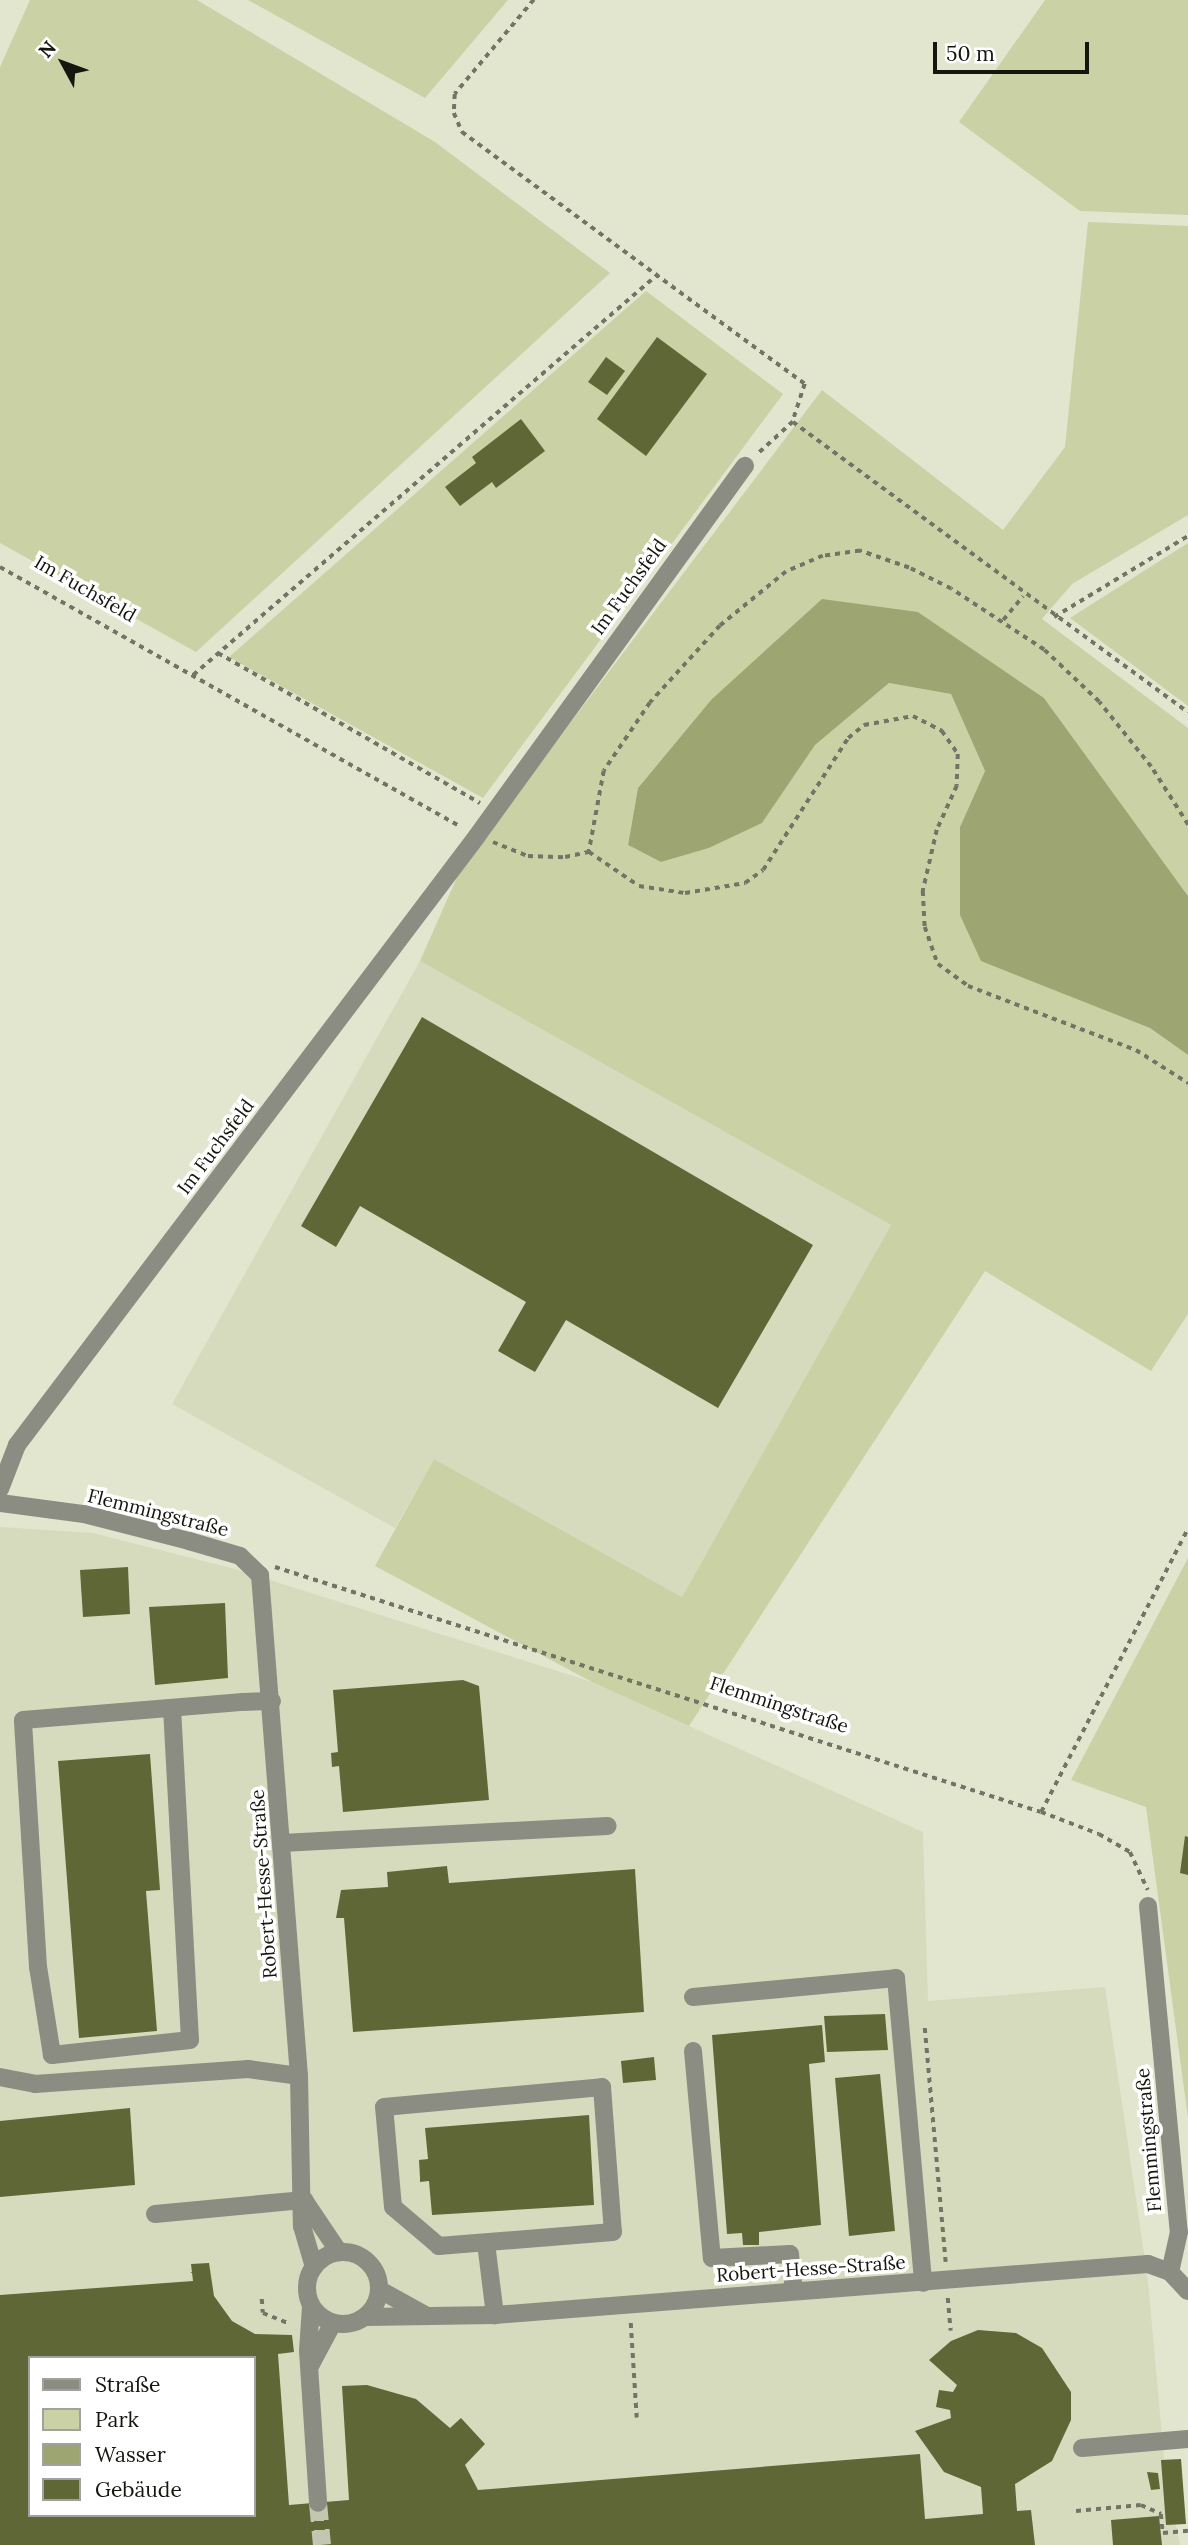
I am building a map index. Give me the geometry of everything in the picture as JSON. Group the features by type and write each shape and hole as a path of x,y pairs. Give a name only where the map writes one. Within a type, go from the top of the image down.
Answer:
{"street":[{"name":"Im Fuchsfeld","path":"0,1489 17,1445 477,836 745,466"},
{"name":"Flemmingstraße","path":"0,1503 84,1514 240,1556 254,1567"},
{"name":"Robert-Hesse-Straße","path":"254,1567 262,1583 272,1701 299,2076 304,2200 302,2226 314,2267"},
{"path":"172,1708 190,2040 52,2055 38,1966 23,1720 172,1708 272,1701"},
{"path":"282,1843 608,1826"},
{"name":"Flemmingstraße","path":"1149,1906 1179,2232 1170,2272"},
{"path":"693,1997 896,1978 923,2283"},
{"path":"693,2051 712,2258 790,2254 794,2291"},
{"path":"0,2077 34,2084 248,2069 299,2076"},
{"path":"602,2087 613,2232 486,2244 439,2246 393,2207 384,2107 602,2087"},
{"path":"155,2214 304,2200 340,2252 364,2258 378,2277 380,2290 366,2317 344,2325 333,2323 311,2306"},
{"path":"486,2244 495,2315"},
{"path":"318,2503 310,2366 311,2306 307,2286 314,2267 340,2252"},
{"name":"Robert-Hesse-Straße","path":"366,2317 495,2315 1147,2264 1170,2272"},
{"path":"1170,2272 1188,2291"},
{"path":"380,2290 426,2316"},
{"path":"310,2366 333,2323"},
{"path":"1082,2448 1188,2439"}],"path":[{"path":"534,0 455,94 454,113 462,132 806,384 793,422 745,466"},
{"path":"193,675 658,273"},
{"path":"793,422 1023,596 1188,712"},
{"path":"1054,617 1188,536"},
{"path":"589,852 604,771 650,703 720,625 786,572 823,556 860,551 909,568 1003,620 1044,650 1100,702 1150,767 1188,825"},
{"name":"Im Fuchsfeld","path":"0,567 477,836"},
{"path":"1003,620 1023,596"},
{"path":"218,653 494,811"},
{"path":"477,836 528,856 565,857 589,852 639,886 685,893 745,883 763,870 848,738 864,725 913,716 942,731 958,754 957,786 937,831 923,891 925,926 938,964 968,986 1136,1050 1188,1083"},
{"path":"1041,1812 1188,1529"},
{"name":"Flemmingstraße","path":"254,1567 283,1567 1041,1812 1099,1834 1130,1852 1144,1879 1149,1906"},
{"path":"925,2028 951,2331"},
{"path":"262,2299 263,2312 295,2326"},
{"path":"629,2304 637,2418"},
{"path":"1076,2511 1141,2505 1161,2514 1163,2533 1188,2530"}],"shaded area":[{"path":"420,961 891,1225 682,1597 434,1459 395,1528 172,1404"},
{"path":"0,1527 93,1533 235,1569 592,1682 923,1832 928,2001 1105,1987 1148,2281 1165,2469 1180,2545 0,2545"}],"green space":[{"path":"30,0 197,0 435,142 610,273 196,652 0,543 0,67"},
{"path":"248,0 508,0 425,98"},
{"path":"1045,0 1188,0 1188,215 1080,211 959,122"},
{"path":"1088,222 1188,226 1188,515 1072,584 1042,619 1188,728 1188,896 1044,698 918,612 711,700 638,788 628,845 661,862 709,848 762,823 815,745 889,683 951,694 985,771 960,827 1150,1028 1188,1055 1188,1314 1151,1371 985,1271 689,1726 592,1682 375,1566 434,1459 682,1597 891,1225 420,961 462,866 822,390 1003,530 1065,447"},
{"path":"646,291 783,394 483,798 229,657"},
{"path":"1188,543 1188,706 1070,618"},
{"path":"1188,1558 1188,2118 1146,1807 1071,1780"}],"water":[{"path":"822,599 918,612 1044,698 1188,896 1188,1055 1150,1028 981,961 960,915 960,827 985,771 951,694 889,683 815,745 762,823 709,848 661,862 628,845 638,788 711,700"}],"building":[{"path":"657,337 707,374 646,456 597,419"},
{"path":"606,357 625,371 607,395 588,382"},
{"path":"521,419 545,451 496,488 492,482 460,506 445,487 476,463 472,457"},
{"path":"422,1017 813,1245 718,1408 566,1320 535,1372 498,1351 526,1302 360,1206 336,1247 301,1226"},
{"path":"128,1567 130,1614 83,1617 80,1570"},
{"path":"225,1603 228,1678 155,1685 149,1607"},
{"path":"463,1680 479,1686 489,1800 343,1812 339,1766 332,1767 331,1753 338,1752 333,1690"},
{"path":"150,1754 160,1890 146,1891 157,2031 79,2038 58,1761"},
{"path":"1185,1836 1188,1837 1188,1875 1180,1873"},
{"path":"447,1866 449,1883 635,1869 644,2012 353,2032 344,1918 336,1918 341,1890 388,1887 387,1872"},
{"path":"885,2014 888,2050 827,2052 824,2016"},
{"path":"822,2025 825,2062 809,2064 821,2225 759,2232 759,2245 743,2245 742,2233 727,2234 712,2035"},
{"path":"654,2057 656,2080 623,2083 621,2061"},
{"path":"880,2074 895,2231 849,2236 835,2078"},
{"path":"130,2108 135,2185 0,2197 0,2121"},
{"path":"589,2115 594,2205 432,2215 429,2181 420,2182 419,2160 428,2159 425,2128"},
{"path":"209,2263 214,2296 232,2321 255,2334 292,2335 294,2352 278,2354 289,2505 349,2500 342,2386 367,2385 416,2399 450,2428 461,2418 485,2444 465,2465 478,2490 920,2454 925,2519 983,2514 981,2487 944,2472 915,2431 951,2418 950,2410 936,2407 939,2390 953,2392 957,2385 929,2360 951,2341 978,2330 1016,2333 1042,2348 1071,2392 1071,2420 1052,2461 1015,2484 1017,2511 1031,2510 1035,2545 0,2545 0,2295 193,2281 191,2264"},
{"path":"1181,2459 1186,2524 1166,2525 1161,2460"},
{"path":"1147,2472 1158,2473 1160,2489 1151,2490"},
{"path":"1159,2516 1162,2545 1113,2545 1111,2520"}],"tunnel":[{"path":"318,2503 322,2545"}]}
